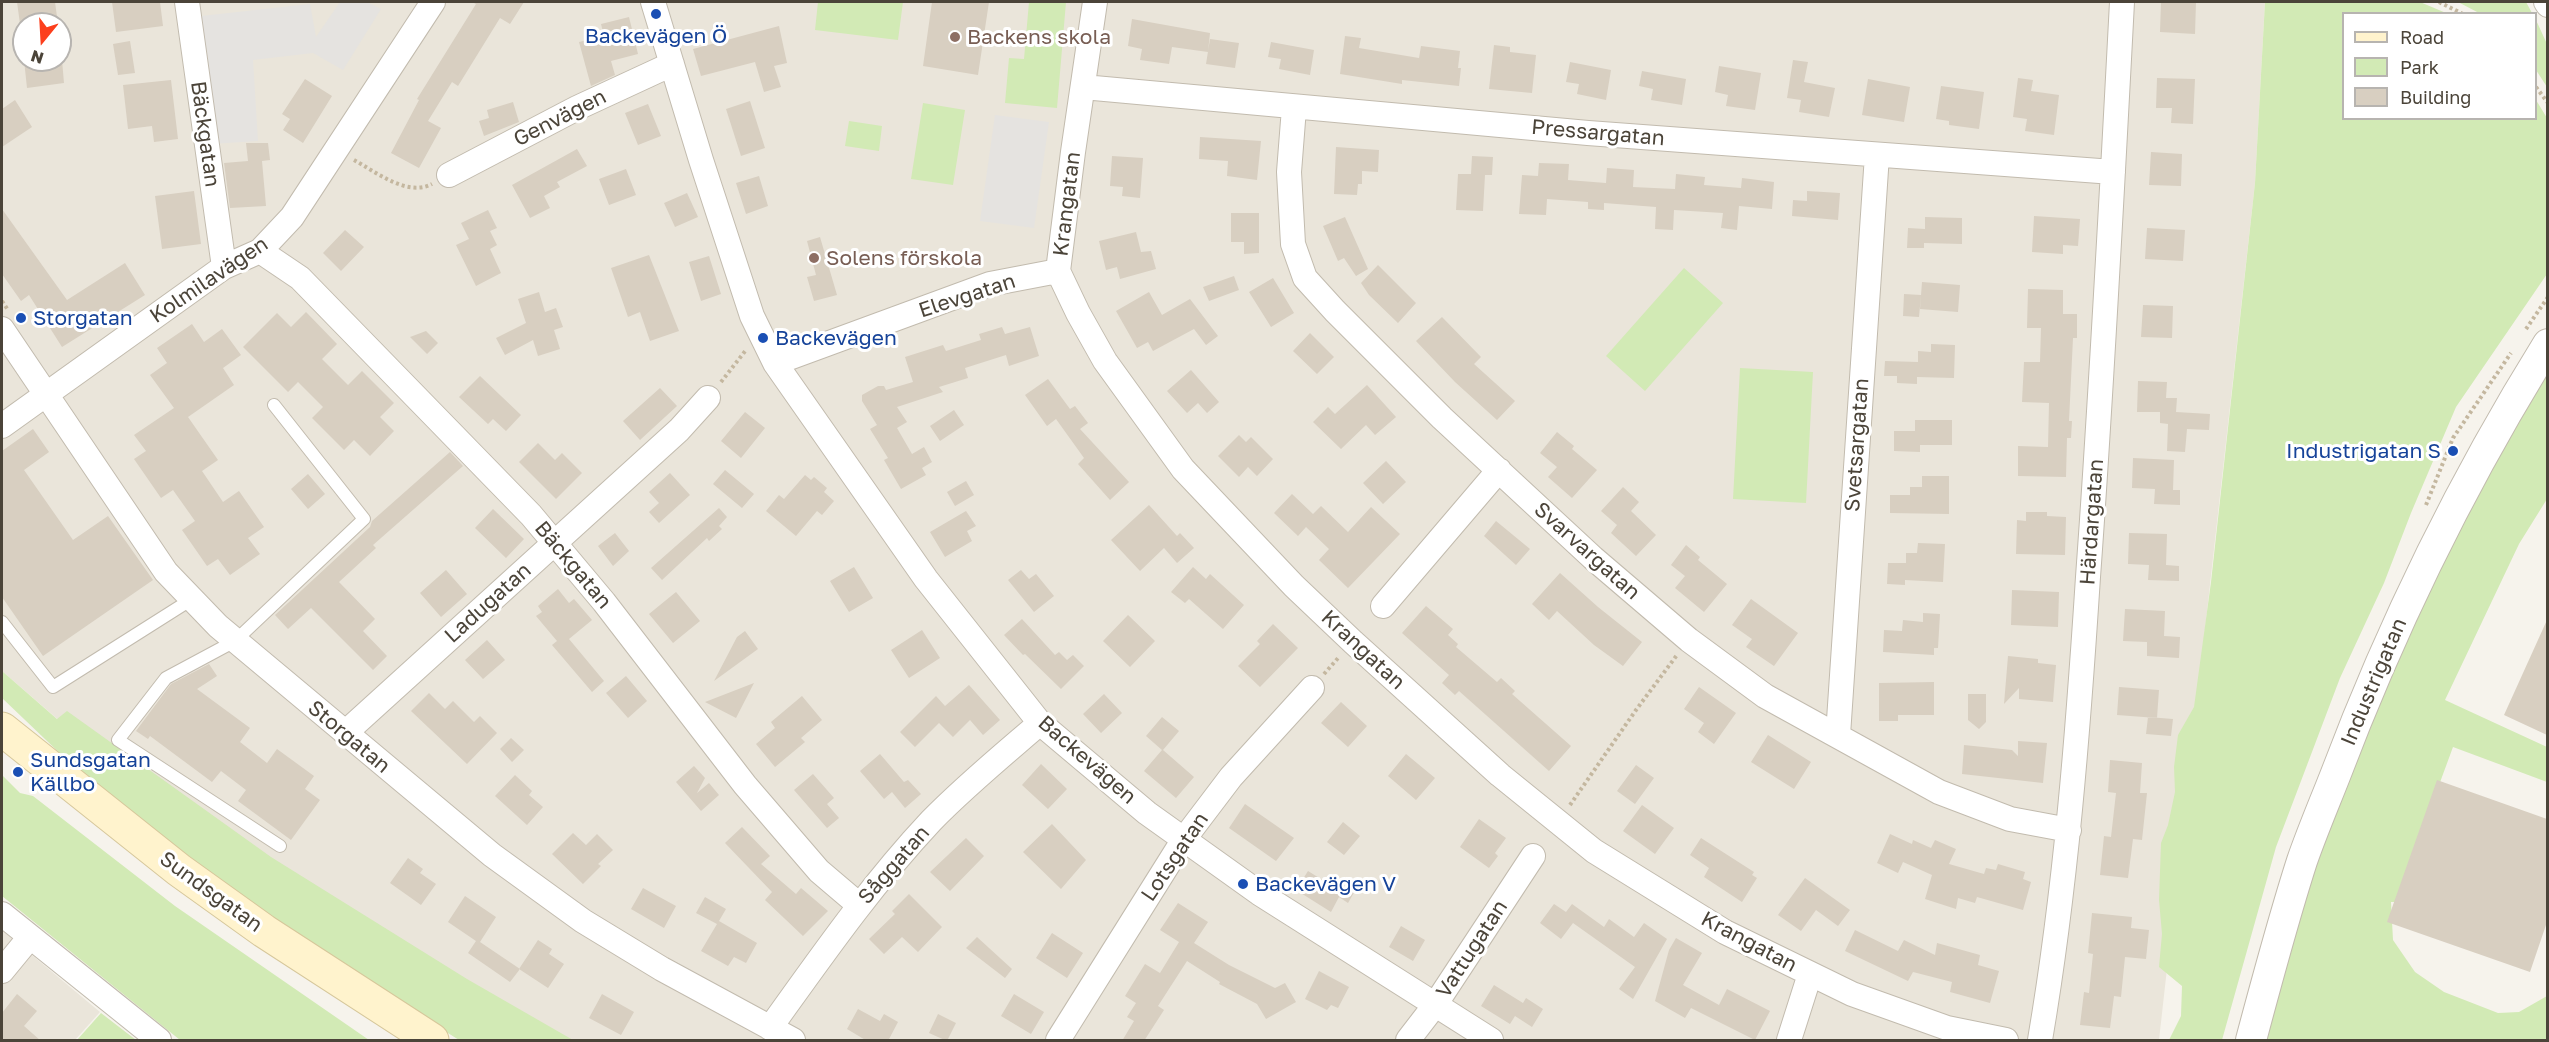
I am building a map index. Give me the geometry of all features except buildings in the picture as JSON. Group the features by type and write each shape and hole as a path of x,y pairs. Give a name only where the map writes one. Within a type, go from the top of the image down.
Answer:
{"main road":[{"name":"Sundsgatan","path":"2,729 207,890 264,931 432,1041"}],"street":[{"name":"Bäckgatan","path":"187,2 224,267"},
{"name":"Kolmilavägen","path":"2,426 224,267 260,251 292,217 433,2"},
{"name":"Backevägen","path":"652,2 752,315 775,363 927,579 1040,723 1147,813 1259,893 1491,1041"},
{"name":"Krangatan","path":"1095,2 1058,271 1105,362 1183,469 1293,586 1500,774 1594,851 1725,932 1852,994 1947,1028 2006,1041"},
{"name":"Härdargatan","path":"2040,1041 2056,946 2069,830 2097,462 2122,2"},
{"name":"Genvägen","path":"449,175 577,108 672,64"},
{"name":"Pressargatan","path":"1083,87 1294,108 2113,172"},
{"name":"Svarvargatan","path":"1294,108 1289,172 1293,244 1305,278 1426,402 1593,558 1689,640 1765,696 1940,792 2010,819 2069,830"},
{"name":"Svetsargatan","path":"1838,735 1877,155"},
{"name":"Bäckgatan","path":"260,251 300,278 531,515 604,602 744,784 819,871 859,904"},
{"name":"Elevgatan","path":"775,363 990,285 1058,271"},
{"name":"Storgatan","path":"2,329 166,572 235,641 492,855 584,921 662,969 793,1041"},
{"name":"Industrigatan","path":"2251,1041 2303,859 2370,685 2470,477 2498,424 2547,344"},
{"name":"Ladugatan","path":"345,734 679,430 708,398"},
{"path":"1383,606 1499,470"},
{"name":"Lotsgatan","path":"1058,1041 1184,839 1231,777 1312,688"},
{"name":"Såggatan","path":"770,1028 859,904 931,822 971,782 1040,723"},
{"name":"Vattugatan","path":"1408,1041 1435,1005 1533,855"},
{"path":"2,914 159,1041"},
{"path":"2,971 30,937"},
{"path":"1789,1041 1810,974"}],"lane":[{"path":"274,405 364,519 235,641 166,678 118,740 280,846"},
{"path":"2,622 53,687 192,599"}],"path":[{"path":"2439,2 2459,12"},
{"path":"2537,90 2547,103"},
{"path":"335,149 401,185 423,189 449,175"},
{"path":"1558,822 1636,710 1689,640"}],"shaded area":[{"path":"2,2 2265,2 2255,183 2159,1040 535,1040 167,814 2,671"},
{"path":"340,2 367,2 381,9 343,70 313,53 253,60 258,141 211,144 192,17 310,4 316,37"},
{"path":"995,115 1049,122 1034,228 980,221"},
{"path":"2,930 100,1012 75,1040 2,1040"}],"green space":[{"path":"818,2 903,2 898,40 815,30"},
{"path":"1029,2 1066,2 1057,108 1005,103 1009,58 1024,59"},
{"path":"2265,2 2420,2 2444,12 2342,12 2342,120 2537,120 2537,102 2547,118 2547,274 2456,407 2384,583 2340,678 2276,847 2222,1040 2169,1040 2181,1016 2182,986 2159,967 2162,934 2159,900 2161,843 2168,825 2175,792 2174,767 2178,735 2194,707 2211,582 2255,183"},
{"path":"2458,2 2526,2 2531,12 2477,12"},
{"path":"2537,22 2547,44 2547,87 2537,72"},
{"path":"923,103 965,110 953,185 911,179"},
{"path":"849,121 882,126 879,151 845,146"},
{"path":"1684,268 1723,303 1645,391 1606,356"},
{"path":"2547,367 2547,499 2519,544 2445,700 2547,747 2547,782 2453,747 2396,902 2391,902 2393,940 2415,972 2444,992 2498,1013 2519,1012 2547,996 2547,1040 2264,1040 2312,872 2369,716 2449,543"},
{"path":"1740,368 1813,372 1806,503 1733,499"},
{"path":"2,671 57,719 67,711 271,857 467,979 573,1040 459,1040 329,958 158,837 69,762 2,698"},
{"path":"2,775 20,793 33,796 175,906 369,1040 180,1040 2,896"},
{"path":"101,1013 136,1040 77,1040"}],"place":[{"name":"Backevägen Ö","path":"656,14"},
{"name":"Backens skola","path":"955,37"},
{"name":"Solens förskola","path":"814,258"},
{"name":"Storgatan","path":"21,318"},
{"name":"Backevägen","path":"763,338"},
{"name":"Industrigatan S","path":"2453,451"},
{"name":"Sundsgatan Källbo","path":"18,772"},
{"name":"Backevägen V","path":"1243,884"}]}
